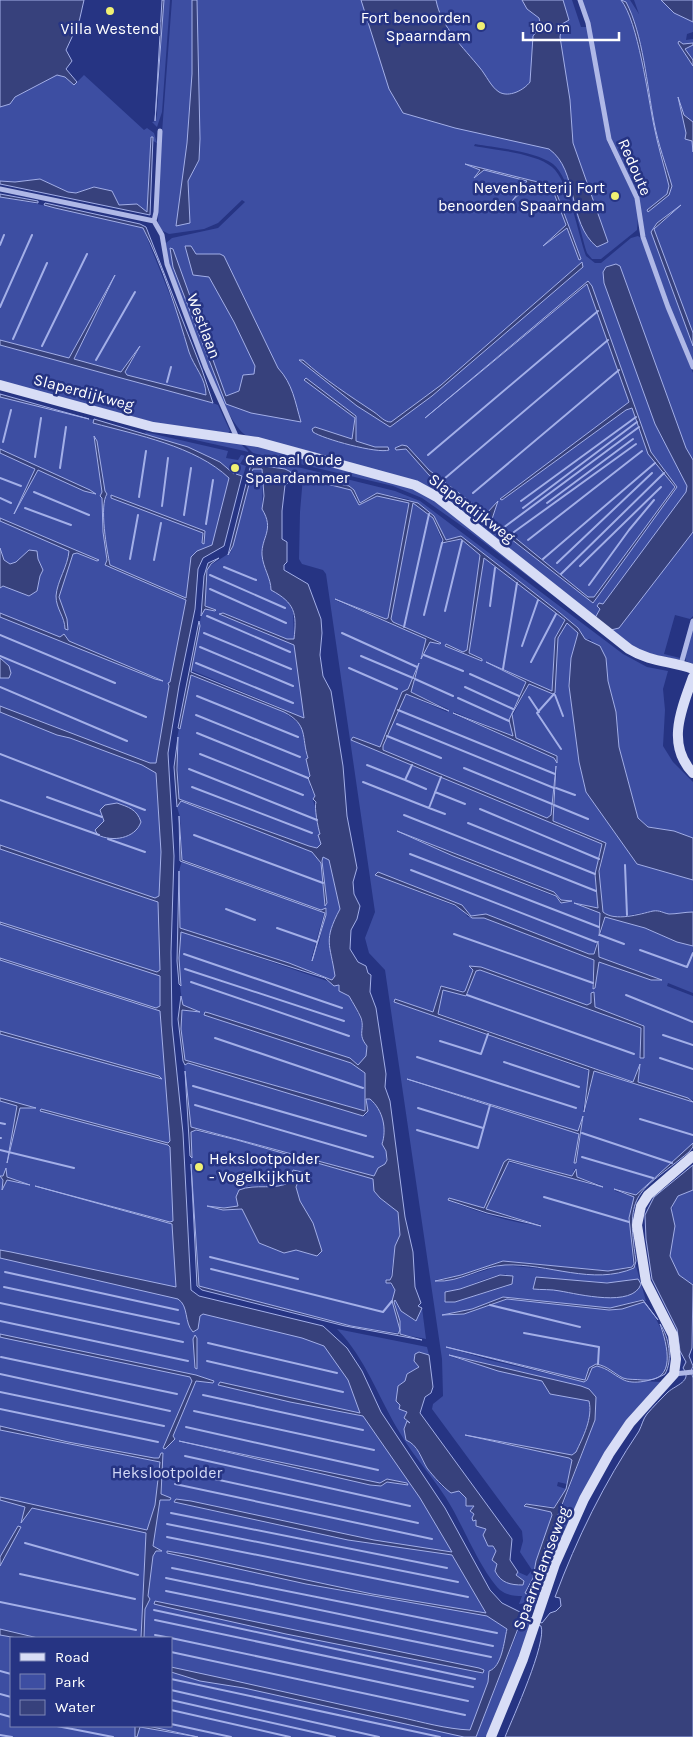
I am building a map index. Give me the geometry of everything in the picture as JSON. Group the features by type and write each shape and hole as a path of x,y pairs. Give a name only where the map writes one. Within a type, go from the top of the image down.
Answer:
{"street":[{"name":"Redoute","path":"580,0 589,29 609,139 637,198 643,237 671,316 693,366"},
{"name":"Westlaan","path":"160,131 154,222 162,235 164,256 176,290 212,382 237,438"},
{"path":"0,189 154,222"},
{"name":"Slaperdijkweg","path":"0,385 153,427 237,438 267,444 420,487 437,497 629,649 652,660 681,664 693,669"},
{"path":"681,664 693,621"},
{"path":"693,677 681,714 678,747 681,759 693,773"},
{"path":"690,1373 674,1374 676,1360 673,1335 646,1282 638,1225 641,1206 648,1195 693,1156"},
{"name":"Spaarndamseweg","path":"491,1737 536,1623 567,1535 598,1473 630,1423 674,1374"}],"green space":[{"path":"164,0 170,0 162,112 157,127 152,122 156,121 157,114"},
{"path":"172,0 572,0 581,27 588,27 607,141 636,201 637,230 601,259 592,259 587,253 569,192 559,171 553,164 526,153 475,144 474,146 525,155 545,162 552,167 558,174 568,196 586,256 595,263 601,263 631,238 638,236 642,239 670,318 693,373 693,616 690,619 675,615 664,654 680,658 679,660 639,651 439,495 247,436 237,425 225,407 202,354 167,258 166,243 172,238 218,228 245,202 242,200 218,223 204,229 169,234 161,230 158,222 159,172"},
{"path":"582,0 630,0 639,14 634,0 693,0 693,32 687,34 686,40 693,39 693,362 675,320 645,237 641,211 610,138"},
{"path":"57,75 65,77 74,85 84,75 144,130 147,128 154,133 157,143 151,137 147,212 137,204 119,205 112,191 94,187 76,193 68,192 40,179 15,182 0,181 0,107 10,104 14,97"},
{"path":"0,197 143,228 178,315 190,355 205,384 205,397 127,375 125,372 139,349 121,372 74,359 115,275 69,358 0,340"},
{"path":"0,345 213,403 218,405 230,431 228,433 164,425 0,381"},
{"name":"Hekslootpolder","path":"0,395 146,434 145,432 228,451 226,458 238,460 241,455 246,456 246,459 243,459 240,464 246,466 243,476 235,474 236,471 234,474 220,462 173,442 206,458 232,478 216,548 195,562 167,727 166,1003 184,1280 193,1308 330,1342 472,1575 516,1620 472,1737 0,1737"},
{"path":"174,433 238,441 249,452 173,435"},
{"path":"242,442 391,480 434,498 589,623 469,531 422,498 393,486 253,453"},
{"path":"253,456 395,491 420,501 623,654 647,667 668,671 663,689 665,710 663,746 673,762 693,782 693,838 674,831 648,827 638,818 619,747 616,712 608,681 606,658 590,639 585,639 578,628 560,613 461,536 446,540 434,516 408,499 377,493 360,503 354,490 349,486 308,477 308,479 351,490 359,505 377,496 409,502 388,618 386,619 335,600 426,639 421,658 430,642 440,642 393,622 391,619 413,503 433,518 442,541 447,543 461,539 480,555 467,650 463,652 446,644 445,646 482,661 480,658 469,653 484,558 565,620 555,638 552,691 486,662 526,682 509,720 513,736 454,712 453,714 554,758 556,762 557,756 516,738 512,717 529,684 553,694 558,638 567,623 578,633 571,658 569,686 579,762 586,792 637,864 693,880 693,912 666,914 661,911 653,911 619,917 605,914 601,909 599,875 606,843 553,821 557,767 555,768 551,815 547,818 383,750 383,746 406,694 447,712 448,709 411,692 419,663 408,689 402,692 380,747 353,737 351,740 602,844 595,874 598,908 575,903 600,913 598,934 601,934 605,917 645,928 677,942 693,946 693,993 668,983 667,986 693,996 693,1100 638,1082 640,1064 634,1082 437,1013 443,990 467,995 476,971 480,970 641,1028 640,1058 644,1054 643,1025 595,1007 594,992 591,1003 587,1005 481,967 469,966 473,969 465,991 440,987 433,1012 395,999 394,1002 589,1071 583,1110 585,1112 594,1071 693,1102 693,1143 689,1149 636,1195 617,1189 615,1191 634,1197 629,1218 633,1266 608,1271 503,1261 461,1275 435,1280 458,1279 502,1265 608,1275 636,1266 646,1301 640,1300 610,1308 503,1297 472,1309 442,1315 464,1314 507,1299 609,1310 622,1309 644,1302 656,1320 666,1344 668,1357 666,1367 661,1376 650,1380 640,1380 625,1379 616,1374 623,1380 661,1382 619,1434 536,1608 531,1607 527,1603 519,1604 522,1596 505,1593 493,1582 480,1562 446,1498 406,1443 364,1366 337,1329 427,1347 429,1355 419,1352 419,1367 407,1374 400,1405 407,1412 405,1416 406,1421 408,1419 411,1423 408,1422 405,1431 406,1440 416,1448 434,1477 444,1488 459,1491 473,1505 478,1524 486,1529 485,1534 496,1552 492,1560 523,1581 515,1573 518,1572 527,1576 532,1570 520,1552 523,1541 522,1531 432,1409 433,1404 443,1396 442,1359 385,970 369,953 365,938 375,912 326,574 323,570 302,564 299,559 303,477 292,474 285,469 251,464","holes":["397,831 543,887 561,900 572,901 561,903 556,897 453,856","377,872 462,905 471,916 486,914 589,954 594,954 596,942 599,957 660,979 599,962 592,988 594,960 484,918 468,917 460,908 375,875","408,1079 578,1131 583,1118 577,1161 574,1163 579,1133","510,1159 573,1176 574,1169 576,1169 577,1177 601,1185 595,1186 550,1171 507,1162 486,1209 541,1225 507,1220 448,1200 451,1199 484,1208 504,1162","506,1274 508,1286 455,1302 444,1300 445,1292 460,1289 490,1277","544,1278 614,1283 638,1279 639,1289 627,1294 605,1297 562,1290 550,1290","446,1347 585,1380 588,1371 596,1364 604,1366 613,1372 597,1366 592,1368 584,1382 489,1360","451,1357 476,1361 581,1386 589,1389 596,1401 595,1420 530,1592 526,1593 533,1579 536,1561 552,1515 551,1512 532,1508 526,1504 554,1507 566,1489 557,1486 558,1482 567,1484 572,1460 467,1436 571,1455 576,1453 590,1414 589,1401 550,1394 542,1381"]},
{"path":"253,469 262,469 263,473 262,509 267,517 268,535 262,553 264,566 271,584 288,601 293,612 294,639 287,639 223,613 219,614 294,645 305,712 302,719 281,708 191,670 201,616 205,609 216,610 207,607 205,603 208,567 231,552"},
{"path":"693,627 693,664 686,661 685,657"},
{"path":"190,675 284,712 302,726 310,787 315,796 313,800 318,816 321,844 319,848 179,799 177,738"},
{"path":"181,801 312,852 321,863 325,906 327,903 322,858 326,857 329,860 340,909 330,935 330,949 335,976 333,980 289,963 180,928 179,871 182,860 324,913 311,960 319,943 327,908 321,910 182,859 180,817 177,807"},
{"path":"181,931 339,985 345,994 349,996 356,1010 361,1022 363,1039 367,1046 366,1056 359,1065 350,1058 209,1013 204,1015 351,1063 365,1073 365,1111 185,1060 181,1029 182,1010 200,1012 183,1005 179,958"},
{"path":"188,1063 363,1116 366,1115 366,1099 370,1099 378,1109 383,1120 382,1144 387,1154 385,1164 378,1168 374,1176 191,1127 184,1064"},
{"path":"191,1130 237,1140 373,1179 375,1191 380,1198 398,1212 400,1235 395,1248 390,1280 387,1280 395,1290 394,1301 399,1322 399,1333 351,1326 199,1286 191,1164","holes":["293,1170 301,1172 297,1183 297,1193 316,1232 317,1256 296,1250 278,1251 259,1243 242,1209 223,1210 207,1206 224,1208 238,1206 248,1186 284,1186 290,1182"]},
{"path":"693,1190 693,1285 679,1275 670,1256 675,1226 672,1212 673,1202 678,1196"},
{"path":"394,1300 401,1311 415,1321 422,1308 426,1339 400,1334 398,1312"},
{"path":"530,1623 519,1659 486,1737 476,1737 520,1626"}],"water":[{"path":"0,0 84,0 79,22 66,50 72,61 66,69 77,82 74,85 65,77 57,75 15,97 10,104 0,107"},
{"path":"162,0 164,0 155,121"},
{"path":"192,0 197,0 199,160 188,181 190,223 176,226 187,143 192,74"},
{"path":"361,0 436,0 443,19 453,36 494,87 503,94 512,94 524,88 530,82 533,36 541,26 539,18 527,9 522,0 563,0 569,20 562,24 560,37 570,100 573,143 608,242 597,247 588,237 581,225 565,170 558,158 549,149 455,128 403,113 389,89"},
{"path":"621,0 626,2 637,29 656,130 672,186 669,195 648,212 647,210 667,194 669,186 656,134 637,41 627,10"},
{"path":"661,0 693,0 693,22 674,13"},
{"path":"679,41 683,44 693,43 693,45 685,49 693,60 693,66 678,43"},
{"path":"678,97 684,115 693,122 693,152 692,141 685,139 686,133"},
{"path":"151,137 153,137 150,215 0,184 0,181 15,182 40,179 68,192 76,193 94,187 112,191 119,205 137,204 147,212"},
{"path":"465,164 554,186 581,259 579,260 567,228 543,246 566,225 552,188 531,183 512,201 527,181 484,170 474,178 480,170"},
{"path":"0,194 38,201 38,203 0,197"},
{"path":"45,203 140,224 146,227 213,403 0,345 0,340 69,358 115,275 74,359 121,372 140,346 125,372 127,375 206,395 204,383 189,352 163,274 143,228 55,208 44,205"},
{"path":"681,205 654,229 693,333 693,346 651,232 657,223"},
{"path":"185,246 191,246 196,254 220,254 224,256 278,368 287,380 301,422 251,413 226,404 173,267 170,248 173,249 226,396 239,391 243,375 254,374 255,366 234,322 209,277 193,275"},
{"path":"582,262 583,267 432,396 390,427 357,406 299,360 303,360 338,388 384,420 391,422 441,385"},
{"path":"616,264 620,266 686,448 693,460 693,532 619,628 611,630 595,618 600,609 597,606 599,603 603,604 686,492 687,486 655,424 604,283 603,272 606,267"},
{"path":"588,281 592,286 651,452 677,487 593,603 429,475 406,449 396,450 395,448 402,445 407,446 429,470 486,514 498,501 492,519 588,597 594,597 675,487 648,454 632,408 626,410 502,500 500,499 629,402 587,284 425,418"},
{"path":"306,378 356,416 356,441 375,447 388,447 389,450 374,450 351,445 313,432 312,429 315,427 352,439 355,418 304,380"},
{"path":"0,394 89,419 0,397"},
{"path":"94,419 188,447 220,462 234,474 236,470 236,474 242,476 224,546 203,558 198,569 195,609 179,686 168,753 174,856 171,952 172,1025 183,1133 191,1290 199,1296 323,1326 347,1348 362,1371 381,1412 445,1508 490,1590 502,1603 542,1623 550,1613 556,1611 561,1606 560,1598 555,1597 572,1553 592,1511 646,1416 686,1376 683,1368 686,1362 680,1351 677,1329 652,1279 646,1239 645,1215 654,1197 693,1165 693,1190 678,1196 671,1208 675,1226 670,1256 679,1275 693,1285 692,1348 689,1356 693,1366 691,1371 693,1378 693,1737 505,1737 528,1680 542,1635 541,1626 530,1623 519,1626 476,1737 464,1737 244,1688 200,1681 172,1672 172,1667 434,1725 470,1730 488,1682 489,1671 493,1669 500,1659 507,1629 487,1616 306,1584 167,1553 167,1551 190,1555 372,1594 486,1613 452,1555 348,1540 174,1502 176,1499 191,1501 374,1540 452,1552 420,1498 363,1416 290,1402 218,1385 220,1382 360,1413 348,1380 324,1346 302,1338 203,1314 200,1316 198,1329 193,1332 188,1324 184,1306 178,1299 0,1258 0,1250 176,1287 172,1224 35,1186 170,1222 173,1221 170,1147 168,1145 40,1111 41,1109 168,1143 170,1141 160,1011 0,960 0,958 156,1008 160,1006 160,976 0,924 0,922 157,972 160,970 158,902 0,849 0,845 155,898 159,896 161,852 156,773 142,765 57,735 0,712 0,706 150,763 156,763 168,683 170,682 186,600 105,565 107,560 103,532 102,498 100,496 102,492 94,436 97,441 107,494 104,518 110,565 186,598 191,557 197,551 212,545 229,478 215,467 183,450 146,437 93,423"},
{"path":"0,449 96,494 84,491 38,470 14,514 35,469 0,453"},
{"path":"251,464 285,469 291,472 285,478 290,482 285,485 282,511 282,539 287,542 287,562 284,565 284,570 308,584 321,619 320,655 323,676 331,691 343,766 347,816 357,868 353,882 354,894 360,906 357,919 351,930 350,949 358,962 366,966 368,973 371,975 370,992 376,1008 386,1074 385,1087 390,1101 405,1217 413,1252 415,1287 421,1303 418,1306 422,1308 416,1321 401,1311 395,1300 400,1330 392,1301 395,1290 391,1283 386,1283 386,1280 390,1280 392,1276 395,1246 400,1235 398,1212 374,1191 373,1179 196,1130 191,1132 192,1158 190,1156 185,1071 191,1127 374,1176 378,1168 385,1164 387,1160 386,1151 382,1144 383,1120 378,1109 370,1099 366,1099 368,1111 363,1116 188,1063 185,1065 183,1061 178,1019 181,996 183,1005 200,1012 182,1010 181,1029 185,1060 365,1111 365,1073 351,1063 204,1015 205,1012 209,1013 350,1058 358,1065 366,1056 367,1046 362,1038 362,1022 349,996 339,991 339,985 334,986 325,978 181,932 179,958 181,986 179,984 177,961 179,871 180,928 289,963 332,980 335,976 329,942 331,928 340,909 329,860 323,857 322,861 327,903 325,906 321,863 312,852 181,801 177,807 174,767 178,737 177,770 179,799 309,846 317,848 321,844 318,835 320,834 317,823 316,802 313,799 315,796 308,778 310,776 303,732 292,717 284,712 191,675 180,729 178,728 199,621 200,626 191,672 304,718 294,645 219,614 223,613 287,639 294,639 295,622 293,610 285,599 271,590 262,555 267,523 262,509 264,496 262,469 253,469 233,546 228,555"},
{"path":"308,477 349,486 354,490 360,503 377,493 418,503 434,516 446,540 461,536 560,613 578,628 585,639 600,646 606,658 608,681 616,712 619,747 638,818 648,827 674,831 693,838 693,880 637,864 586,792 579,762 569,686 571,658 578,633 567,623 558,638 555,693 553,694 529,684 512,714 516,738 557,756 557,763 554,758 453,713 513,736 509,720 526,682 486,662 552,691 555,638 565,620 484,558 469,653 482,659 482,661 445,646 446,644 463,652 467,650 480,555 461,539 442,543 443,540 433,518 413,503 391,619 393,622 441,643 430,642 421,659 426,639 335,599 386,619 388,618 409,503 377,496 359,505 351,490 307,479"},
{"path":"111,495 205,531 204,544 202,543 203,533 111,498"},
{"path":"0,518 99,560 97,561 77,553 73,554 59,597 67,619 68,630 65,629 56,596 69,551 0,521"},
{"path":"0,548 4,560 10,564 16,562 29,550 37,551 43,570 37,591 29,596 3,586 0,588"},
{"path":"219,558 207,570 205,606 216,610 205,609 201,616 204,576 208,563"},
{"path":"0,613 60,637 64,634 69,641 163,681 0,617"},
{"path":"0,658 9,666 11,673 9,678 0,678"},
{"path":"419,663 411,692 449,711 406,694 383,746 383,750 547,818 551,815 556,766 553,821 606,843 599,871 603,912 608,915 621,917 655,911 669,914 693,912 693,946 677,942 645,928 605,917 599,936 600,913 574,903 598,908 595,874 602,844 351,740 353,737 380,747 402,692 408,689"},
{"path":"117,803 132,809 137,814 141,822 138,828 122,838 98,835 95,830 104,821 100,810 105,805"},
{"path":"179,816 182,860 321,910 326,908 326,915 312,961 325,913 180,861"},
{"path":"397,831 554,892 561,900 572,901 561,903 556,896 453,856"},
{"path":"378,872 462,905 471,916 486,914 589,954 594,954 598,941 599,957 662,980 651,980 599,962 595,988 593,989 594,960 484,918 472,918 455,905 375,875"},
{"path":"469,966 481,967 587,1005 591,1003 591,993 594,992 595,1007 644,1026 644,1058 640,1058 641,1028 480,970 476,971 466,996 443,990 438,1014 633,1082 640,1064 638,1082 688,1098 693,1102 594,1071 584,1112 589,1070 394,1002 395,999 433,1012 441,986 465,991 473,970"},
{"path":"0,1031 159,1076 162,1079 0,1034"},
{"path":"407,1079 578,1131 583,1116 576,1163 574,1163 579,1134"},
{"path":"0,1098 36,1108 20,1108 7,1163 17,1106 0,1101"},
{"path":"693,1143 693,1147 689,1152 647,1186 634,1206 632,1220 636,1261 634,1268 603,1275 521,1265 505,1265 487,1268 462,1277 435,1281 461,1275 503,1261 608,1271 632,1267 634,1264 629,1218 634,1197 614,1189 636,1195"},
{"path":"508,1159 572,1176 576,1169 577,1177 603,1187 509,1161 486,1209 541,1226 487,1213 448,1200 449,1198 484,1208 504,1162"},
{"path":"191,1164 199,1286 351,1326 398,1334 400,1330 400,1334 422,1340 345,1326 202,1290 197,1286"},
{"path":"6,1168 7,1177 30,1185 7,1180 2,1190 3,1180 0,1176 3,1176"},
{"path":"293,1170 302,1172 296,1187 300,1201 313,1223 322,1251 317,1256 296,1250 284,1253 259,1243 242,1209 223,1210 207,1206 224,1208 238,1206 236,1197 239,1190 252,1187 284,1185 290,1182"},
{"path":"500,1275 513,1276 512,1284 455,1302 445,1302 445,1292 460,1289"},
{"path":"536,1277 607,1283 638,1279 641,1284 636,1291 627,1296 604,1298 557,1290 533,1289"},
{"path":"503,1297 610,1308 643,1300 658,1320 644,1302 622,1309 609,1310 507,1299 464,1314 442,1315 472,1309"},
{"path":"660,1324 668,1342 669,1362 665,1374 655,1379 665,1369 667,1361 667,1351"},
{"path":"0,1334 196,1375 214,1381 213,1383 196,1381 173,1436 175,1439 165,1449 163,1448 192,1381 190,1377 4,1338 0,1337"},
{"path":"195,1335 197,1338 197,1369 195,1368 193,1339"},
{"path":"446,1347 585,1380 589,1368 596,1364 607,1368 625,1379 652,1379 638,1382 627,1381 597,1366 592,1368 587,1380 584,1382"},
{"path":"419,1352 429,1355 433,1387 431,1393 425,1397 420,1413 512,1539 510,1560 518,1572 516,1575 524,1581 523,1585 514,1585 506,1582 497,1575 495,1571 497,1564 492,1560 496,1551 493,1546 488,1546 483,1535 486,1529 476,1526 476,1520 473,1521 474,1514 470,1511 474,1506 466,1506 466,1498 459,1491 451,1493 442,1485 427,1468 416,1448 406,1440 404,1429 407,1421 410,1423 404,1418 407,1412 399,1409 400,1405 396,1401 398,1386 405,1381 407,1374 419,1367 414,1361 415,1354"},
{"path":"449,1355 581,1386 589,1389 596,1397 595,1420 544,1551 535,1584 527,1594 525,1593 533,1578 536,1561 552,1515 551,1512 524,1506 526,1504 554,1508 566,1489 572,1460 465,1435 572,1455 576,1452 587,1427 590,1414 589,1401 550,1394 542,1381 498,1371"},
{"path":"0,1426 68,1442 154,1458 159,1458 161,1453 163,1453 161,1494 171,1498 170,1500 160,1500 153,1546 162,1551 156,1551 153,1556 148,1596 150,1599 145,1609 144,1637 141,1637 146,1533 32,1508 21,1523 25,1507 0,1500 0,1497 147,1530 155,1505 160,1462 0,1430"},
{"path":"179,1441 380,1483 387,1479 407,1483 408,1485 387,1482 381,1486 370,1485"},
{"path":"18,1526 21,1527 0,1566 0,1557"},
{"path":"155,1601 484,1670 483,1673 286,1634 154,1604"},
{"path":"0,1629 34,1637 11,1637 0,1635"},
{"path":"135,1727 140,1727 137,1737 135,1737"},
{"path":"140,1727 153,1727 198,1737"}],"waterway":[{"path":"0,245 4,235"},
{"path":"0,307 32,235"},
{"path":"42,346 87,254"},
{"path":"13,339 47,263"},
{"path":"96,360 135,292"},
{"path":"428,455 598,311"},
{"path":"444,479 608,340"},
{"path":"167,382 171,367"},
{"path":"473,493 619,370"},
{"path":"3,442 11,410"},
{"path":"521,501 636,417"},
{"path":"35,457 41,418"},
{"path":"523,508 637,422"},
{"path":"60,468 66,427"},
{"path":"503,528 639,427"},
{"path":"547,503 633,439"},
{"path":"514,532 636,444"},
{"path":"139,497 146,451"},
{"path":"528,540 642,451"},
{"path":"162,506 168,458"},
{"path":"543,559 655,463"},
{"path":"184,515 191,468"},
{"path":"557,563 652,473"},
{"path":"561,574 664,473"},
{"path":"0,478 21,486"},
{"path":"206,524 213,480"},
{"path":"580,566 661,487"},
{"path":"34,492 89,515"},
{"path":"0,498 11,503"},
{"path":"589,585 629,530 654,500"},
{"path":"25,508 71,525"},
{"path":"404,627 429,514"},
{"path":"130,559 138,515"},
{"path":"154,560 161,523"},
{"path":"445,611 462,541"},
{"path":"424,615 442,543"},
{"path":"224,567 256,580"},
{"path":"490,606 495,568"},
{"path":"210,575 285,608"},
{"path":"503,669 517,583"},
{"path":"210,589 286,623"},
{"path":"522,646 538,600"},
{"path":"531,662 556,614"},
{"path":"207,616 290,652"},
{"path":"204,633 291,669"},
{"path":"342,633 417,667"},
{"path":"0,635 115,683"},
{"path":"200,647 293,686"},
{"path":"424,655 463,671"},
{"path":"0,656 146,717"},
{"path":"361,656 413,678"},
{"path":"196,663 293,703"},
{"path":"349,668 397,689"},
{"path":"470,674 519,696"},
{"path":"415,679 453,696"},
{"path":"0,687 127,741"},
{"path":"465,687 513,709"},
{"path":"554,694 537,713 561,749"},
{"path":"555,695 563,716"},
{"path":"197,696 298,737"},
{"path":"529,697 539,712"},
{"path":"458,698 509,721"},
{"path":"398,710 555,774"},
{"path":"196,715 300,757"},
{"path":"397,724 554,788"},
{"path":"197,733 308,778"},
{"path":"387,736 441,758"},
{"path":"0,754 145,810"},
{"path":"200,754 303,795"},
{"path":"367,765 405,780 412,765"},
{"path":"464,768 552,804"},
{"path":"189,769 317,820"},
{"path":"363,782 429,808 441,777"},
{"path":"405,780 426,789"},
{"path":"192,787 312,833"},
{"path":"556,788 575,795"},
{"path":"435,792 465,804"},
{"path":"47,797 102,817"},
{"path":"0,800 99,835"},
{"path":"554,805 588,819"},
{"path":"429,808 445,814"},
{"path":"480,809 599,859"},
{"path":"404,815 596,891"},
{"path":"468,823 595,874"},
{"path":"194,835 323,883"},
{"path":"108,839 145,852"},
{"path":"410,854 599,927"},
{"path":"625,865 627,915"},
{"path":"411,870 596,942"},
{"path":"226,909 255,920"},
{"path":"277,928 317,942"},
{"path":"454,934 593,983"},
{"path":"600,935 624,944"},
{"path":"640,950 687,967 693,953"},
{"path":"184,954 342,1008"},
{"path":"185,969 344,1021"},
{"path":"191,982 349,1036"},
{"path":"467,995 634,1054"},
{"path":"626,995 693,1022"},
{"path":"440,1041 481,1054 488,1034"},
{"path":"663,1035 693,1045"},
{"path":"215,1038 363,1088"},
{"path":"417,1057 576,1108"},
{"path":"660,1058 693,1069"},
{"path":"504,1062 579,1087"},
{"path":"193,1086 366,1136"},
{"path":"195,1105 373,1157"},
{"path":"417,1130 478,1148 490,1105"},
{"path":"418,1108 483,1128"},
{"path":"640,1119 693,1135"},
{"path":"0,1123 5,1124"},
{"path":"582,1133 672,1163"},
{"path":"0,1150 74,1168"},
{"path":"582,1157 653,1178"},
{"path":"544,1197 629,1222"},
{"path":"210,1257 298,1279"},
{"path":"211,1269 383,1312 392,1301"},
{"path":"5,1272 178,1310"},
{"path":"4,1287 179,1324"},
{"path":"0,1303 183,1342"},
{"path":"490,1305 580,1327"},
{"path":"0,1321 188,1361"},
{"path":"524,1333 599,1347 598,1364"},
{"path":"208,1343 337,1373"},
{"path":"1,1357 177,1394"},
{"path":"207,1361 343,1392"},
{"path":"0,1374 170,1411"},
{"path":"0,1392 164,1426"},
{"path":"203,1395 363,1430"},
{"path":"0,1409 158,1442"},
{"path":"194,1411 374,1450"},
{"path":"186,1427 378,1470"},
{"path":"185,1456 410,1506"},
{"path":"178,1471 418,1523"},
{"path":"175,1484 432,1539"},
{"path":"171,1513 447,1568"},
{"path":"167,1524 458,1582"},
{"path":"167,1537 468,1597"},
{"path":"25,1543 138,1575"},
{"path":"172,1568 497,1633"},
{"path":"20,1574 135,1599"},
{"path":"166,1578 493,1646"},
{"path":"166,1591 491,1657"},
{"path":"0,1602 136,1630"},
{"path":"154,1610 475,1679"},
{"path":"155,1620 473,1687"},
{"path":"155,1635 166,1637"},
{"path":"172,1638 468,1701"},
{"path":"172,1652 465,1715"},
{"path":"0,1671 10,1674"},
{"path":"172,1679 440,1737"},
{"path":"172,1690 379,1737"},
{"path":"0,1694 10,1697"},
{"path":"172,1700 335,1737"},
{"path":"172,1710 290,1737"},
{"path":"0,1714 10,1717"},
{"path":"172,1724 231,1737"},
{"path":"62,1727 113,1737"},
{"path":"0,1735 12,1737"}],"place":[{"name":"Villa Westend","path":"110,11"},
{"name":"Fort benoorden Spaarndam","path":"481,26"},
{"name":"Nevenbatterij Fort benoorden Spaarndam","path":"615,196"},
{"name":"Gemaal Oude Spaardammer","path":"235,468"},
{"name":"Hekslootpolder - Vogelkijkhut","path":"199,1167"}]}
